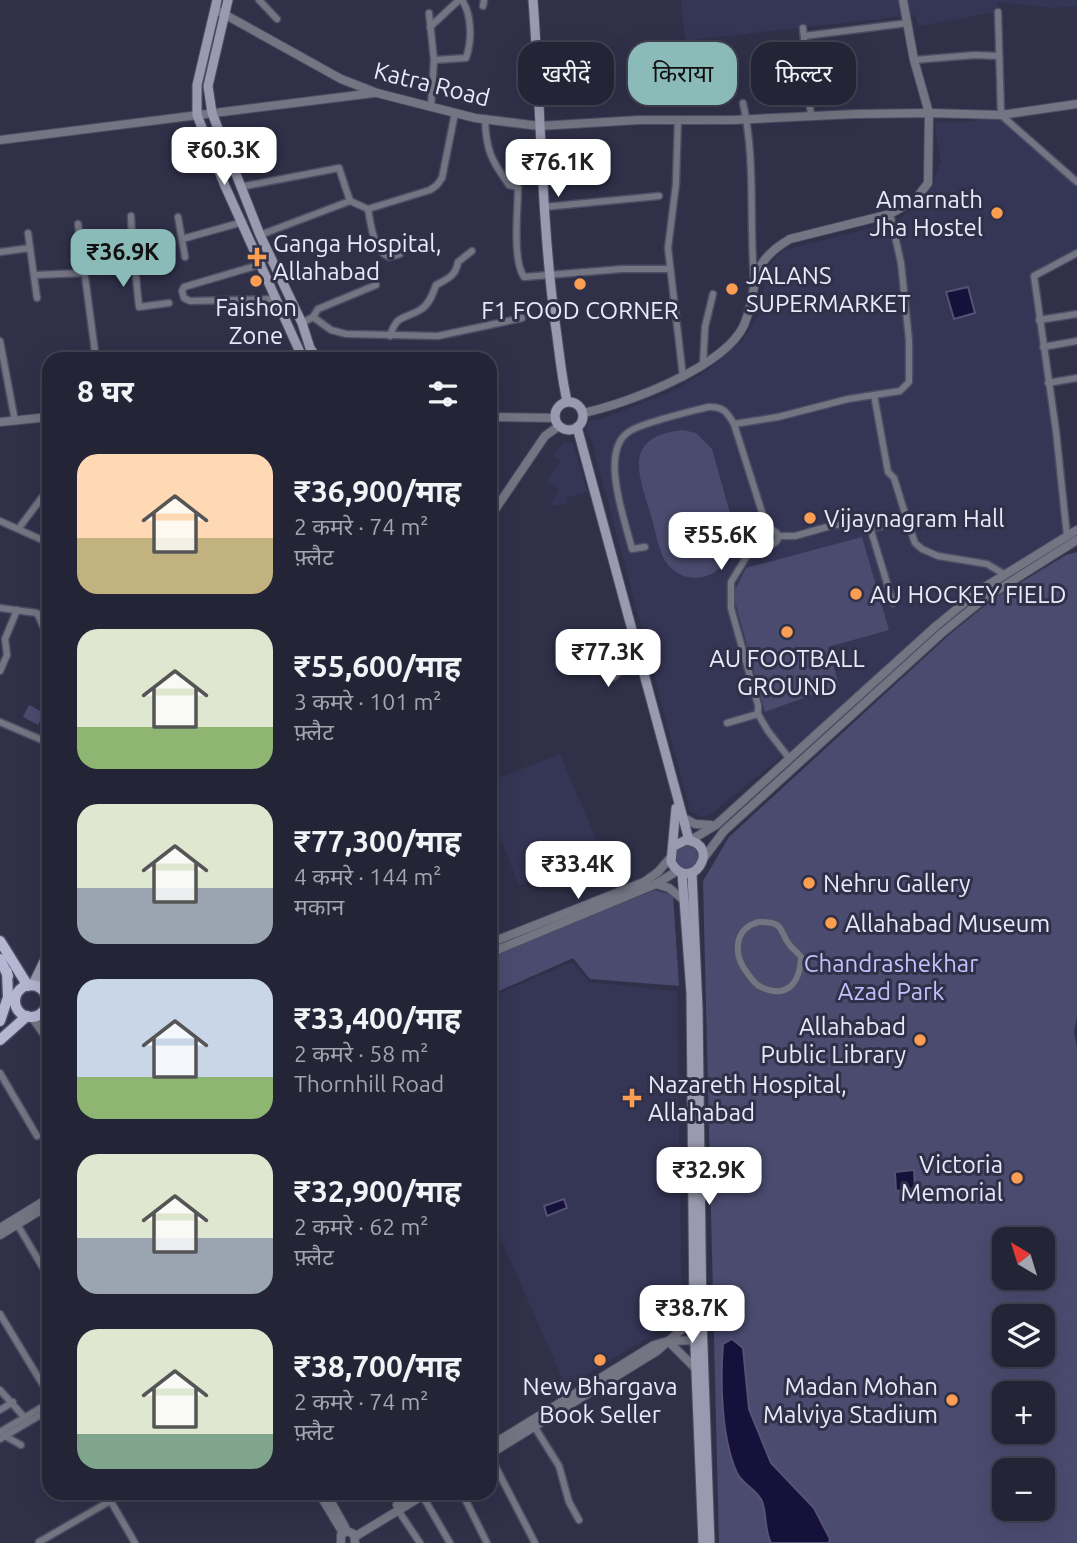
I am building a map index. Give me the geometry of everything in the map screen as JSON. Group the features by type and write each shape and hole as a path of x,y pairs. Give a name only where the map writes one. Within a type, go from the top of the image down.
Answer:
{"main road":[{"path":"228,0 219,8 197,85 197,115 225,186 300,352"},
{"path":"533,0 544,207 550,276 567,401"},
{"path":"219,8 208,86 212,113 260,235 302,323 313,352"},
{"path":"567,401 577,404 583,413 582,421 577,427 568,430 557,422 557,407 567,401"},
{"path":"577,427 682,817 690,840 700,847 703,859 699,868 684,872"},
{"path":"676,795 674,846 670,858 684,872 698,1009 699,1340 710,1543"},
{"path":"674,846 680,841 690,840"},
{"path":"684,872 691,993 694,1318 699,1340 696,1368 703,1543"},
{"path":"0,941 42,997"},
{"path":"0,959 22,1014 30,1017"},
{"path":"33,986 42,966"},
{"path":"0,1021 8,997 7,972"},
{"path":"0,1028 16,1000 42,974"},
{"path":"0,1041 42,1006"}],"street":[{"path":"259,0 277,19"},
{"path":"430,27 449,7 460,0 467,9 466,58 433,60"},
{"path":"583,413 683,377 704,365 736,338 744,324 754,281 764,258 790,239 890,214 915,200 928,183 929,113 914,60 903,0"},
{"name":"Katra Road","path":"219,8 341,79 377,93 454,113 539,126 678,119 929,113 1001,115 1077,104"},
{"path":"998,12 1001,115 1077,182"},
{"path":"429,13 433,60 431,107"},
{"path":"804,36 908,23"},
{"path":"803,28 811,117"},
{"path":"443,50 444,60"},
{"path":"914,60 975,55 999,56"},
{"path":"0,140 377,93"},
{"path":"743,103 752,178 750,234 754,281"},
{"path":"260,235 350,201 368,209 400,201 437,185 442,178 454,113"},
{"path":"485,119 486,145 496,168 509,186 518,187 517,244 524,277 670,269"},
{"path":"678,119 676,184 668,248 683,377"},
{"path":"240,187 339,168 350,201"},
{"path":"544,207 659,196"},
{"path":"368,209 382,253 389,257 400,254"},
{"path":"734,424 904,389 910,378 909,340 901,263 890,214"},
{"path":"131,216 139,307 169,303"},
{"path":"178,217 185,257"},
{"path":"182,239 243,222"},
{"path":"78,223 95,352"},
{"path":"28,233 37,298"},
{"path":"82,246 132,238"},
{"path":"0,252 30,248"},
{"path":"390,336 395,323 405,315 421,310 430,300 436,285 452,276 457,270 458,262 472,251"},
{"path":"1067,536 1056,431 1034,276 1077,253"},
{"path":"262,264 184,287 184,298 190,301 278,299"},
{"path":"34,275 85,273"},
{"path":"302,323 313,317 317,309 330,302 376,285"},
{"path":"704,365 705,327 713,294"},
{"path":"1040,320 1077,314"},
{"path":"313,317 331,330 346,334 390,336 438,336 522,318"},
{"path":"0,341 15,421"},
{"path":"1043,348 1077,341"},
{"path":"1048,383 1077,378"},
{"path":"874,395 888,471 894,478 915,542 922,549 938,556 987,564 1004,574"},
{"path":"645,547 632,549 613,467 618,445 631,430 708,407 716,406 726,410 734,424 766,525 731,582 731,608 758,705 758,714 789,758"},
{"path":"0,422 42,418"},
{"path":"497,418 557,422"},
{"path":"497,507 557,422"},
{"path":"19,528 42,497"},
{"path":"779,536 795,536 834,525 869,524 878,527 907,520"},
{"path":"0,521 42,540"},
{"path":"869,524 892,603"},
{"path":"690,840 716,825 936,626 980,590 1077,530"},
{"path":"703,859 724,831 943,632 985,598 1077,540"},
{"path":"0,608 37,613 41,620"},
{"path":"0,671 7,655 5,639 17,610"},
{"path":"559,665 600,653 620,656 639,651"},
{"path":"611,655 606,661 606,670 614,677 621,670 620,656"},
{"path":"727,723 758,714"},
{"path":"0,722 42,740"},
{"path":"682,817 702,826 716,825"},
{"path":"497,940 644,882 658,872 670,858"},
{"path":"497,950 684,872"},
{"path":"656,884 669,888 685,901"},
{"path":"759,922 771,922 783,930 788,944 797,950 801,957 797,980 790,988 781,992 757,986 740,964 737,943 750,924 759,922"},
{"path":"30,1017 42,1032"},
{"path":"0,1073 37,1136"},
{"path":"0,1228 42,1202"},
{"path":"0,1235 42,1209"},
{"path":"17,1224 42,1266"},
{"path":"0,1314 42,1383"},
{"path":"497,1450 657,1351 694,1318"},
{"path":"497,1442 654,1345 668,1341 699,1340"},
{"path":"668,1341 696,1368"},
{"path":"0,1390 26,1420"},
{"path":"0,1410 13,1402"},
{"path":"2,1436 42,1408"},
{"path":"26,1420 42,1413"},
{"path":"534,1426 559,1466 569,1502 579,1520"},
{"path":"2,1436 21,1445"},
{"path":"497,1469 535,1543"},
{"path":"40,1542 110,1500 135,1543"},
{"path":"323,1500 348,1539"},
{"path":"329,1500 348,1539"},
{"path":"348,1539 411,1500"},
{"path":"348,1539 412,1500"},
{"path":"425,1500 450,1543"},
{"path":"466,1500 488,1543"},
{"path":"398,1510 420,1543"}],"shaded area":[{"path":"681,0 1077,0 1077,6 1054,8 998,2 998,12 919,26 915,15 685,41"},
{"path":"1001,117 1077,181 1077,255 1032,276 1030,280 1039,320 1073,540 984,594 711,814 702,817 690,811 592,442 586,428 590,420 598,420 673,391 708,370 743,340 759,315 766,275 773,260 785,250 897,221 916,205 932,185 941,161 934,122 966,122"},
{"path":"968,287 975,313 954,319 946,292"},
{"path":"564,442 573,443 587,492 566,498 567,504 552,506 550,503 559,490 547,481 560,461 553,456"},
{"path":"560,754 602,853 519,886 497,829 497,778"},
{"path":"572,962 589,982 677,991 682,1317 566,1387 497,1230 497,994"},
{"path":"914,1170 915,1189 896,1191 895,1172"},
{"path":"564,1199 567,1208 547,1216 544,1206"},
{"path":"732,1339 743,1348 749,1409 771,1463 814,1508 830,1539 829,1543 771,1543 762,1501 737,1473 725,1427 722,1392 723,1344"}],"green space":[{"path":"683,430 696,433 712,449 736,534 734,547 722,567 701,577 678,573 665,560 640,474 642,450 649,441 663,434"},
{"path":"862,537 889,630 828,647 839,685 765,712 733,594 746,568"},
{"name":"Chandrashekhar Azad Park","path":"1077,552 1077,1016 1074,1032 1077,1048 1077,1543 719,1543 703,881 729,837 949,635 993,599 1066,555"},
{"path":"29,705 42,712 38,725 23,717"},
{"path":"686,845 695,848 698,857 695,866 686,869 677,866 674,857 677,848"},
{"path":"655,890 673,895 679,986 590,979 573,958 497,992 497,953"}],"place":[{"name":"Amarnath Jha Hostel","path":"997,213"},
{"name":"Ganga Hospital, Allahabad","path":"257,257"},
{"name":"Faishon Zone","path":"256,281"},
{"name":"F1 FOOD CORNER","path":"580,284"},
{"name":"JALANS SUPERMARKET","path":"732,289"},
{"name":"Vijaynagram Hall","path":"810,518"},
{"name":"AU HOCKEY FIELD","path":"856,594"},
{"name":"AU FOOTBALL GROUND","path":"787,632"},
{"name":"Nehru Gallery","path":"809,883"},
{"name":"Allahabad Museum","path":"831,923"},
{"name":"Allahabad Public Library","path":"920,1040"},
{"name":"Nazareth Hospital, Allahabad","path":"632,1098"},
{"name":"Victoria Memorial","path":"1017,1178"},
{"name":"New Bhargava Book Seller","path":"600,1360"},
{"name":"Madan Mohan Malviya Stadium","path":"952,1400"}]}
